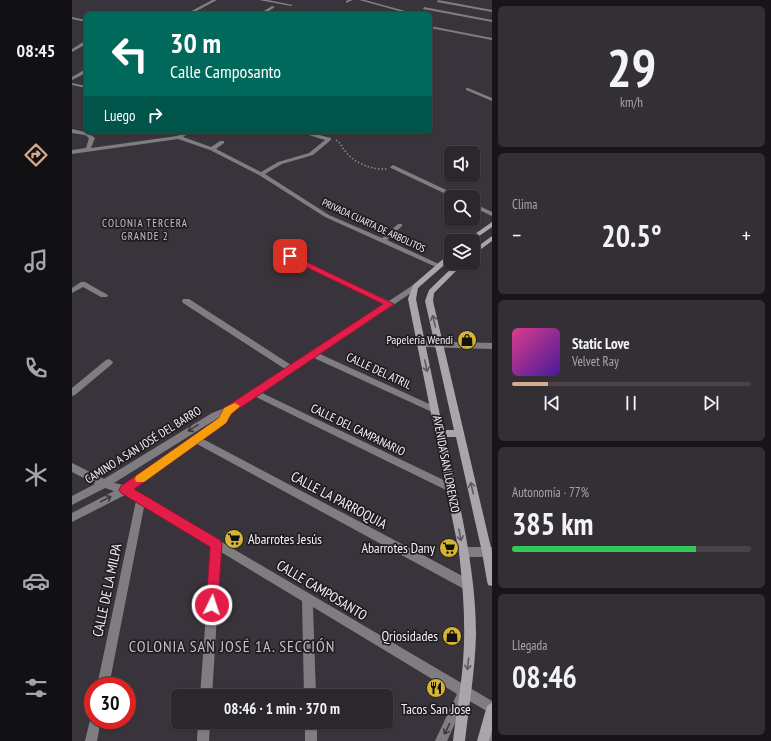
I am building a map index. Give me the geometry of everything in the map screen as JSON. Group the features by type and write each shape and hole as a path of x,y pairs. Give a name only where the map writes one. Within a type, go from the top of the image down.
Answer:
{"street":[{"path":"192,12 215,0"},
{"path":"261,0 291,5"},
{"path":"361,0 406,12"},
{"path":"417,12 439,1 492,11"},
{"path":"264,12 273,7"},
{"path":"424,8 492,21"},
{"path":"72,18 84,21"},
{"path":"432,27 492,39"},
{"path":"72,51 84,43"},
{"path":"72,79 84,72"},
{"path":"72,84 84,87"},
{"path":"468,89 492,100"},
{"path":"72,131 84,133"},
{"path":"87,134 92,138 88,149"},
{"path":"72,152 178,137 185,134"},
{"path":"312,134 326,137"},
{"path":"322,134 326,137"},
{"name":"PRIVADA CUARTA DE ARBOLITOS","path":"178,137 212,149 261,174 327,216 438,265"},
{"path":"261,174 280,163 311,154 326,137"},
{"path":"212,149 222,142"},
{"path":"393,167 444,191"},
{"path":"480,208 492,214"},
{"path":"478,234 492,224"},
{"path":"384,240 400,225"},
{"path":"480,247 492,238"},
{"path":"276,250 390,304"},
{"path":"444,260 415,287 431,292 454,270"},
{"path":"72,292 83,284 104,295"},
{"name":"CAMINO A SAN JOSÉ DEL BARRO","path":"72,501 104,484 215,415 228,411 415,287"},
{"name":"AVENIDA SAN LORENZO","path":"415,287 412,299 464,552 468,585 470,634 459,741"},
{"name":"AVENIDA SAN LORENZO","path":"431,292 429,301 490,552 492,581"},
{"path":"186,301 292,369"},
{"path":"422,344 492,346"},
{"name":"CALLE DEL ATRIL","path":"314,354 435,410"},
{"path":"72,393 109,362"},
{"name":"CALLE DEL CAMPANARIO","path":"255,393 451,488"},
{"name":"CAMINO A SAN JOSÉ DEL BARRO","path":"72,518 125,490 223,420 228,411"},
{"path":"440,434 460,433"},
{"name":"CALLE LA PARROQUIA","path":"196,439 468,585"},
{"name":"CALLE CAMPOSANTO","path":"72,467 104,484 125,490 492,708"},
{"name":"CALLE DE LA MILPA","path":"104,677 141,500"},
{"path":"206,689 216,544"},
{"path":"464,552 490,552"},
{"path":"307,598 310,689"},
{"name":"AVENIDA SAN LORENZO","path":"441,741 464,691"},
{"path":"483,741 492,708"},
{"path":"491,741 492,720"},
{"path":"91,741 94,729"},
{"path":"203,741 204,729"},
{"path":"311,729 311,741"}],"path":[{"path":"326,137 339,141 342,144 344,152 362,165 382,170 393,167"}],"slow traffic":[{"path":"140,479 223,420 228,411 235,406"}],"place":[{"name":"Papelería Wendi","path":"467,340"},
{"name":"Abarrotes Jesús","path":"234,539"},
{"name":"Abarrotes Dany","path":"449,548"},
{"name":"Qriosidades","path":"452,636"},
{"name":"Tacos San Jose","path":"436,688"}],"district":[{"name":"COLONIA TERCERA GRANDE 2","path":"145,229"},
{"name":"COLONIA SAN JOSÉ 1A. SECCIÓN","path":"232,646"}],"route":[{"path":"212,605 216,544 125,490 223,420 228,411 390,304 290,256"}]}
